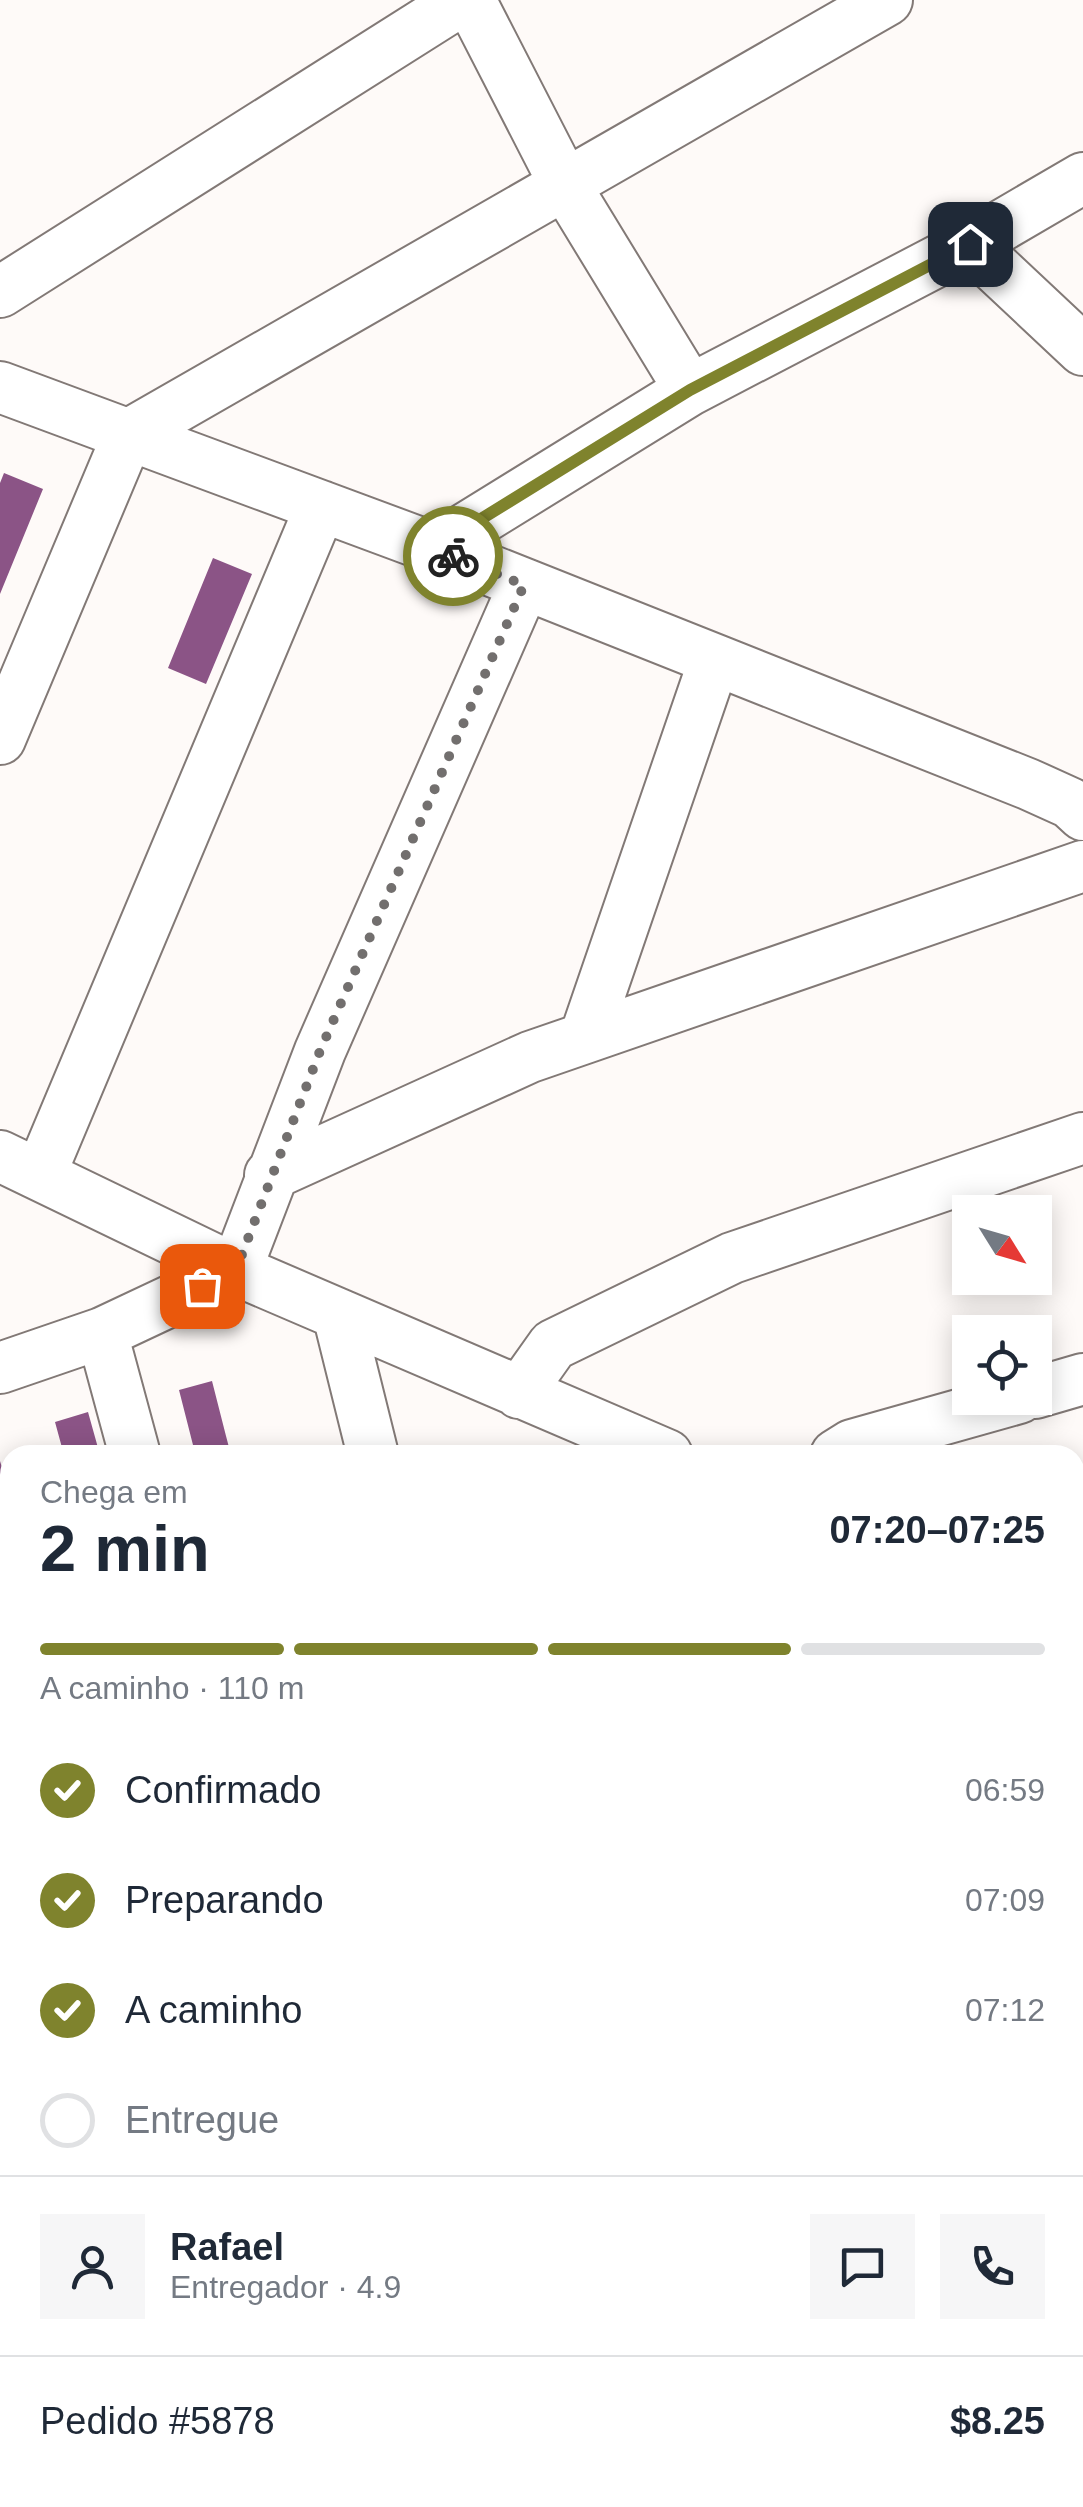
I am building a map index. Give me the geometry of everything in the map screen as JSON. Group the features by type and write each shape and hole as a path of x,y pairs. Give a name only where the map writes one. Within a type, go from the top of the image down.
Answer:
{"street":[{"path":"0,292 462,0"},
{"path":"470,0 565,185 690,390"},
{"path":"0,739 128,435 887,0"},
{"path":"434,548 690,390 970,244 1083,178"},
{"path":"970,244 1083,350"},
{"path":"0,387 434,548 1028,784 1070,803 1083,815"},
{"path":"321,506 20,1165 236,1270 519,1394 606,1442"},
{"path":"0,1368 102,1333 236,1270 270,1175 524,585"},
{"path":"586,1037 714,661"},
{"path":"270,1175 530,1057 1083,866"},
{"path":"519,1394 553,1345 732,1258 1083,1138"},
{"path":"338,1314 371,1445"},
{"path":"102,1333 132,1445"},
{"path":"1052,1388 1083,1379"},
{"path":"852,1445 959,1415"}],"building":[{"path":"4,473 43,489 0,594 0,483"},
{"path":"213,558 252,574 206,684 168,668"},
{"path":"212,1381 228,1445 193,1445 179,1390"},
{"path":"88,1412 97,1445 61,1445 55,1422"}],"way so far":[{"path":"202,1286 236,1270 320,1051 524,585 453,556"}],"route":[{"path":"453,556 434,548 690,390 970,244"}]}
